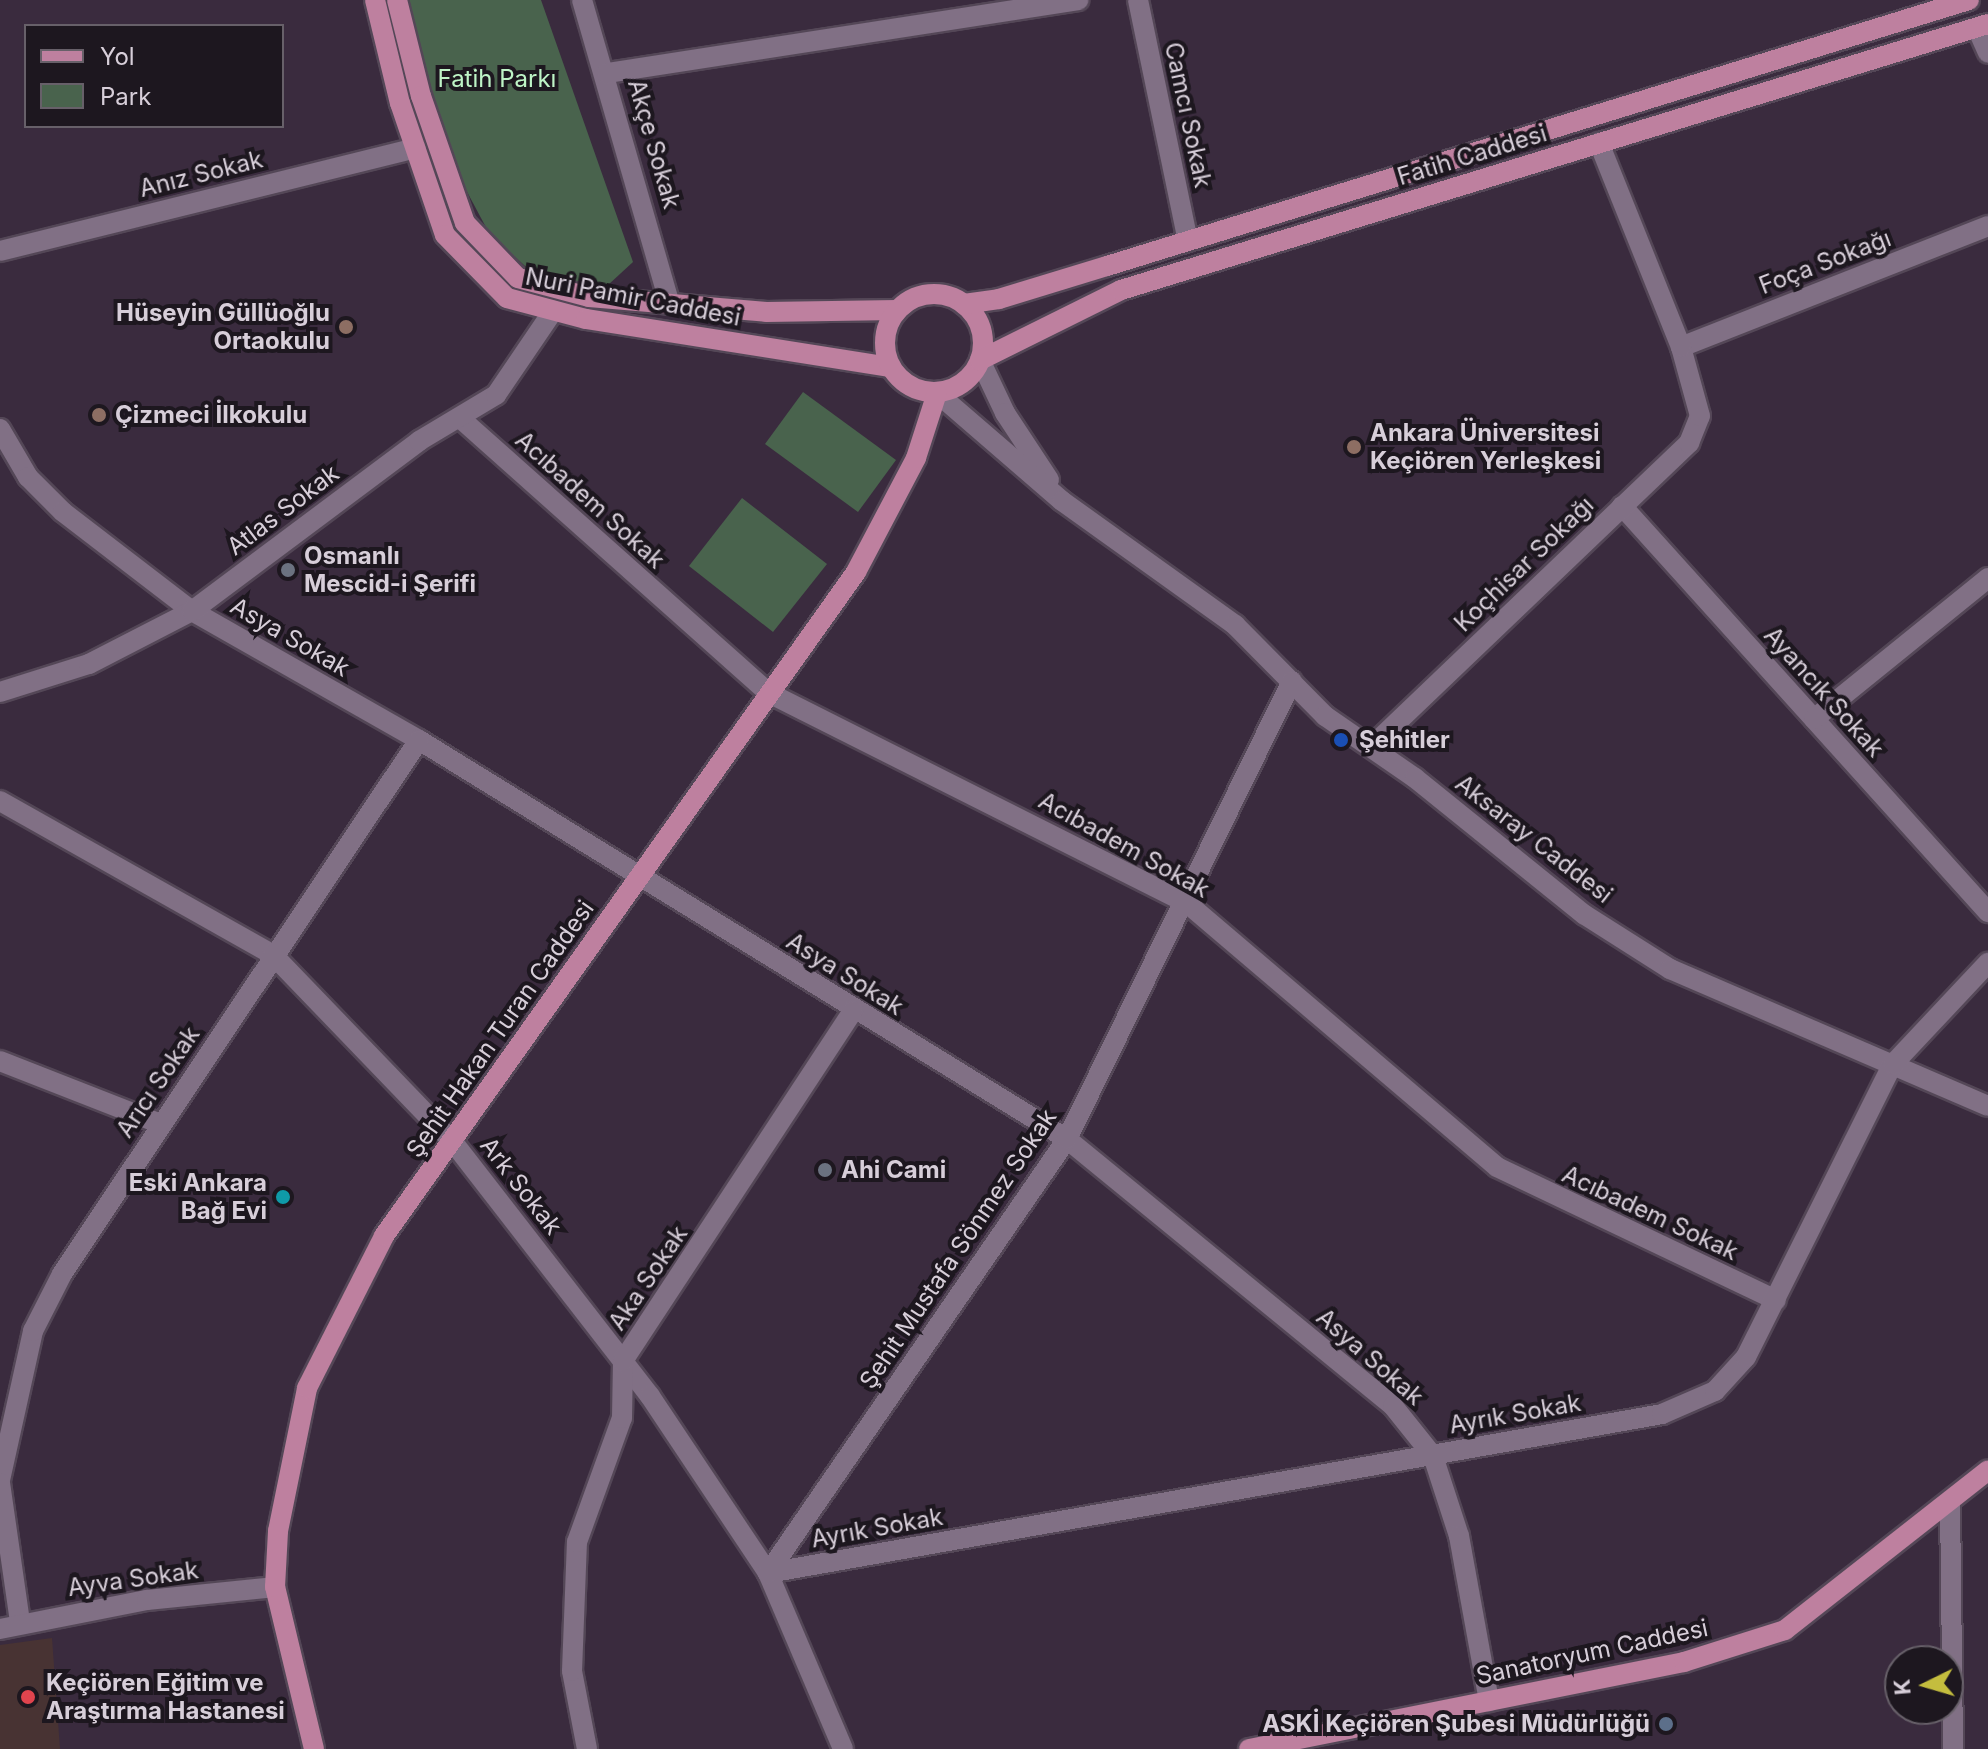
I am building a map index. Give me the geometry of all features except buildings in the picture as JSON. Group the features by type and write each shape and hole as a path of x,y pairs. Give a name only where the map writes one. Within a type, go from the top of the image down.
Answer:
{"main road":[{"name":"Nuri Pamir Caddesi","path":"375,0 415,148 445,235 507,298 553,311 802,357 890,367"},
{"name":"Nuri Pamir Caddesi","path":"397,0 421,96 465,223 518,278 589,297 670,304 766,312 897,310"},
{"name":"Fatih Caddesi","path":"964,304 999,299 1969,0"},
{"name":"Fatih Caddesi","path":"980,360 1121,290 1982,26"},
{"path":"936,294 964,304 981,329 980,360 964,383 937,393 910,387 890,367 884,337 897,310 908,301 936,294"},
{"name":"Şehit Hakan Turan Caddesi","path":"314,1749 275,1587 278,1531 307,1388 384,1236 767,692 856,572 916,458 937,393"},
{"name":"Sanatoryum Caddesi","path":"1249,1749 1684,1662 1785,1630 1988,1470"}],"street":[{"name":"Akçe Sokak","path":"582,0 607,73 670,304"},
{"path":"607,73 1078,0"},
{"name":"Camcı Sokak","path":"1138,0 1188,241"},
{"path":"1982,26 1988,53"},
{"name":"Koçhisar Sokağı","path":"1372,746 1689,443 1700,416 1681,347 1599,143"},
{"name":"Anız Sokak","path":"0,251 415,148"},
{"name":"Foça Sokağı","path":"1681,347 1988,226"},
{"name":"Atlas Sokak","path":"0,692 89,664 192,611 419,441 496,395 553,311"},
{"path":"980,360 1005,413 1062,501"},
{"name":"Aksaray Caddesi","path":"937,393 1062,501 1235,625 1325,716 1372,746 1585,915 1670,969 1778,1020 1893,1064 1988,1106"},
{"name":"Acıbadem Sokak","path":"460,418 767,692 1187,903 1497,1167 1776,1300"},
{"name":"Asya Sokak","path":"0,429 28,477 63,512 192,611 419,740 640,875 853,1011 1067,1139 1393,1406 1433,1456 1459,1536 1489,1701"},
{"name":"Ayancık Sokak","path":"1622,506 1988,912"},
{"path":"1814,719 1988,578"},
{"name":"Şehit Mustafa Sönmez Sokak","path":"768,1573 1067,1139 1187,903 1292,681"},
{"name":"Arıcı Sokak","path":"0,1481 33,1331 62,1274 419,740"},
{"name":"Ark Sokak","path":"0,801 273,955 453,1142 623,1361 768,1573 843,1749"},
{"name":"Ayrık Sokak","path":"768,1573 1662,1414 1715,1391 1746,1357 1893,1064 1988,963"},
{"name":"Aka Sokak","path":"587,1749 572,1671 577,1542 622,1418 623,1361 853,1011"},
{"path":"0,1061 161,1124"},
{"path":"0,1481 20,1622"},
{"path":"1950,1501 1953,1749"},
{"name":"Ayva Sokak","path":"0,1629 20,1622 147,1600 275,1587"}],"shaded area":[{"name":"Keçiören Eğitim ve Araştırma Hastanesi","path":"52,1638 60,1749 0,1749 0,1645"}],"green space":[{"name":"Fatih Parkı","path":"409,0 541,0 633,262 608,285 570,283 526,267 489,233 465,188 433,97"},
{"path":"803,392 896,460 858,512 765,444"},
{"path":"742,498 827,564 773,632 689,566"}],"place":[{"name":"Hüseyin Güllüoğlu Ortaokulu","path":"346,327"},
{"name":"Çizmeci İlkokulu","path":"99,415"},
{"name":"Ankara Üniversitesi Keçiören Yerleşkesi","path":"1354,447"},
{"name":"Osmanlı Mescid-i Şerifi","path":"288,570"},
{"name":"Şehitler","path":"1341,740"},
{"name":"Ahi Cami","path":"825,1170"},
{"name":"Eski Ankara Bağ Evi","path":"283,1197"},
{"name":"Keçiören Eğitim ve Araştırma Hastanesi","path":"28,1697"},
{"name":"ASKİ Keçiören Şubesi Müdürlüğü","path":"1666,1724"}]}
